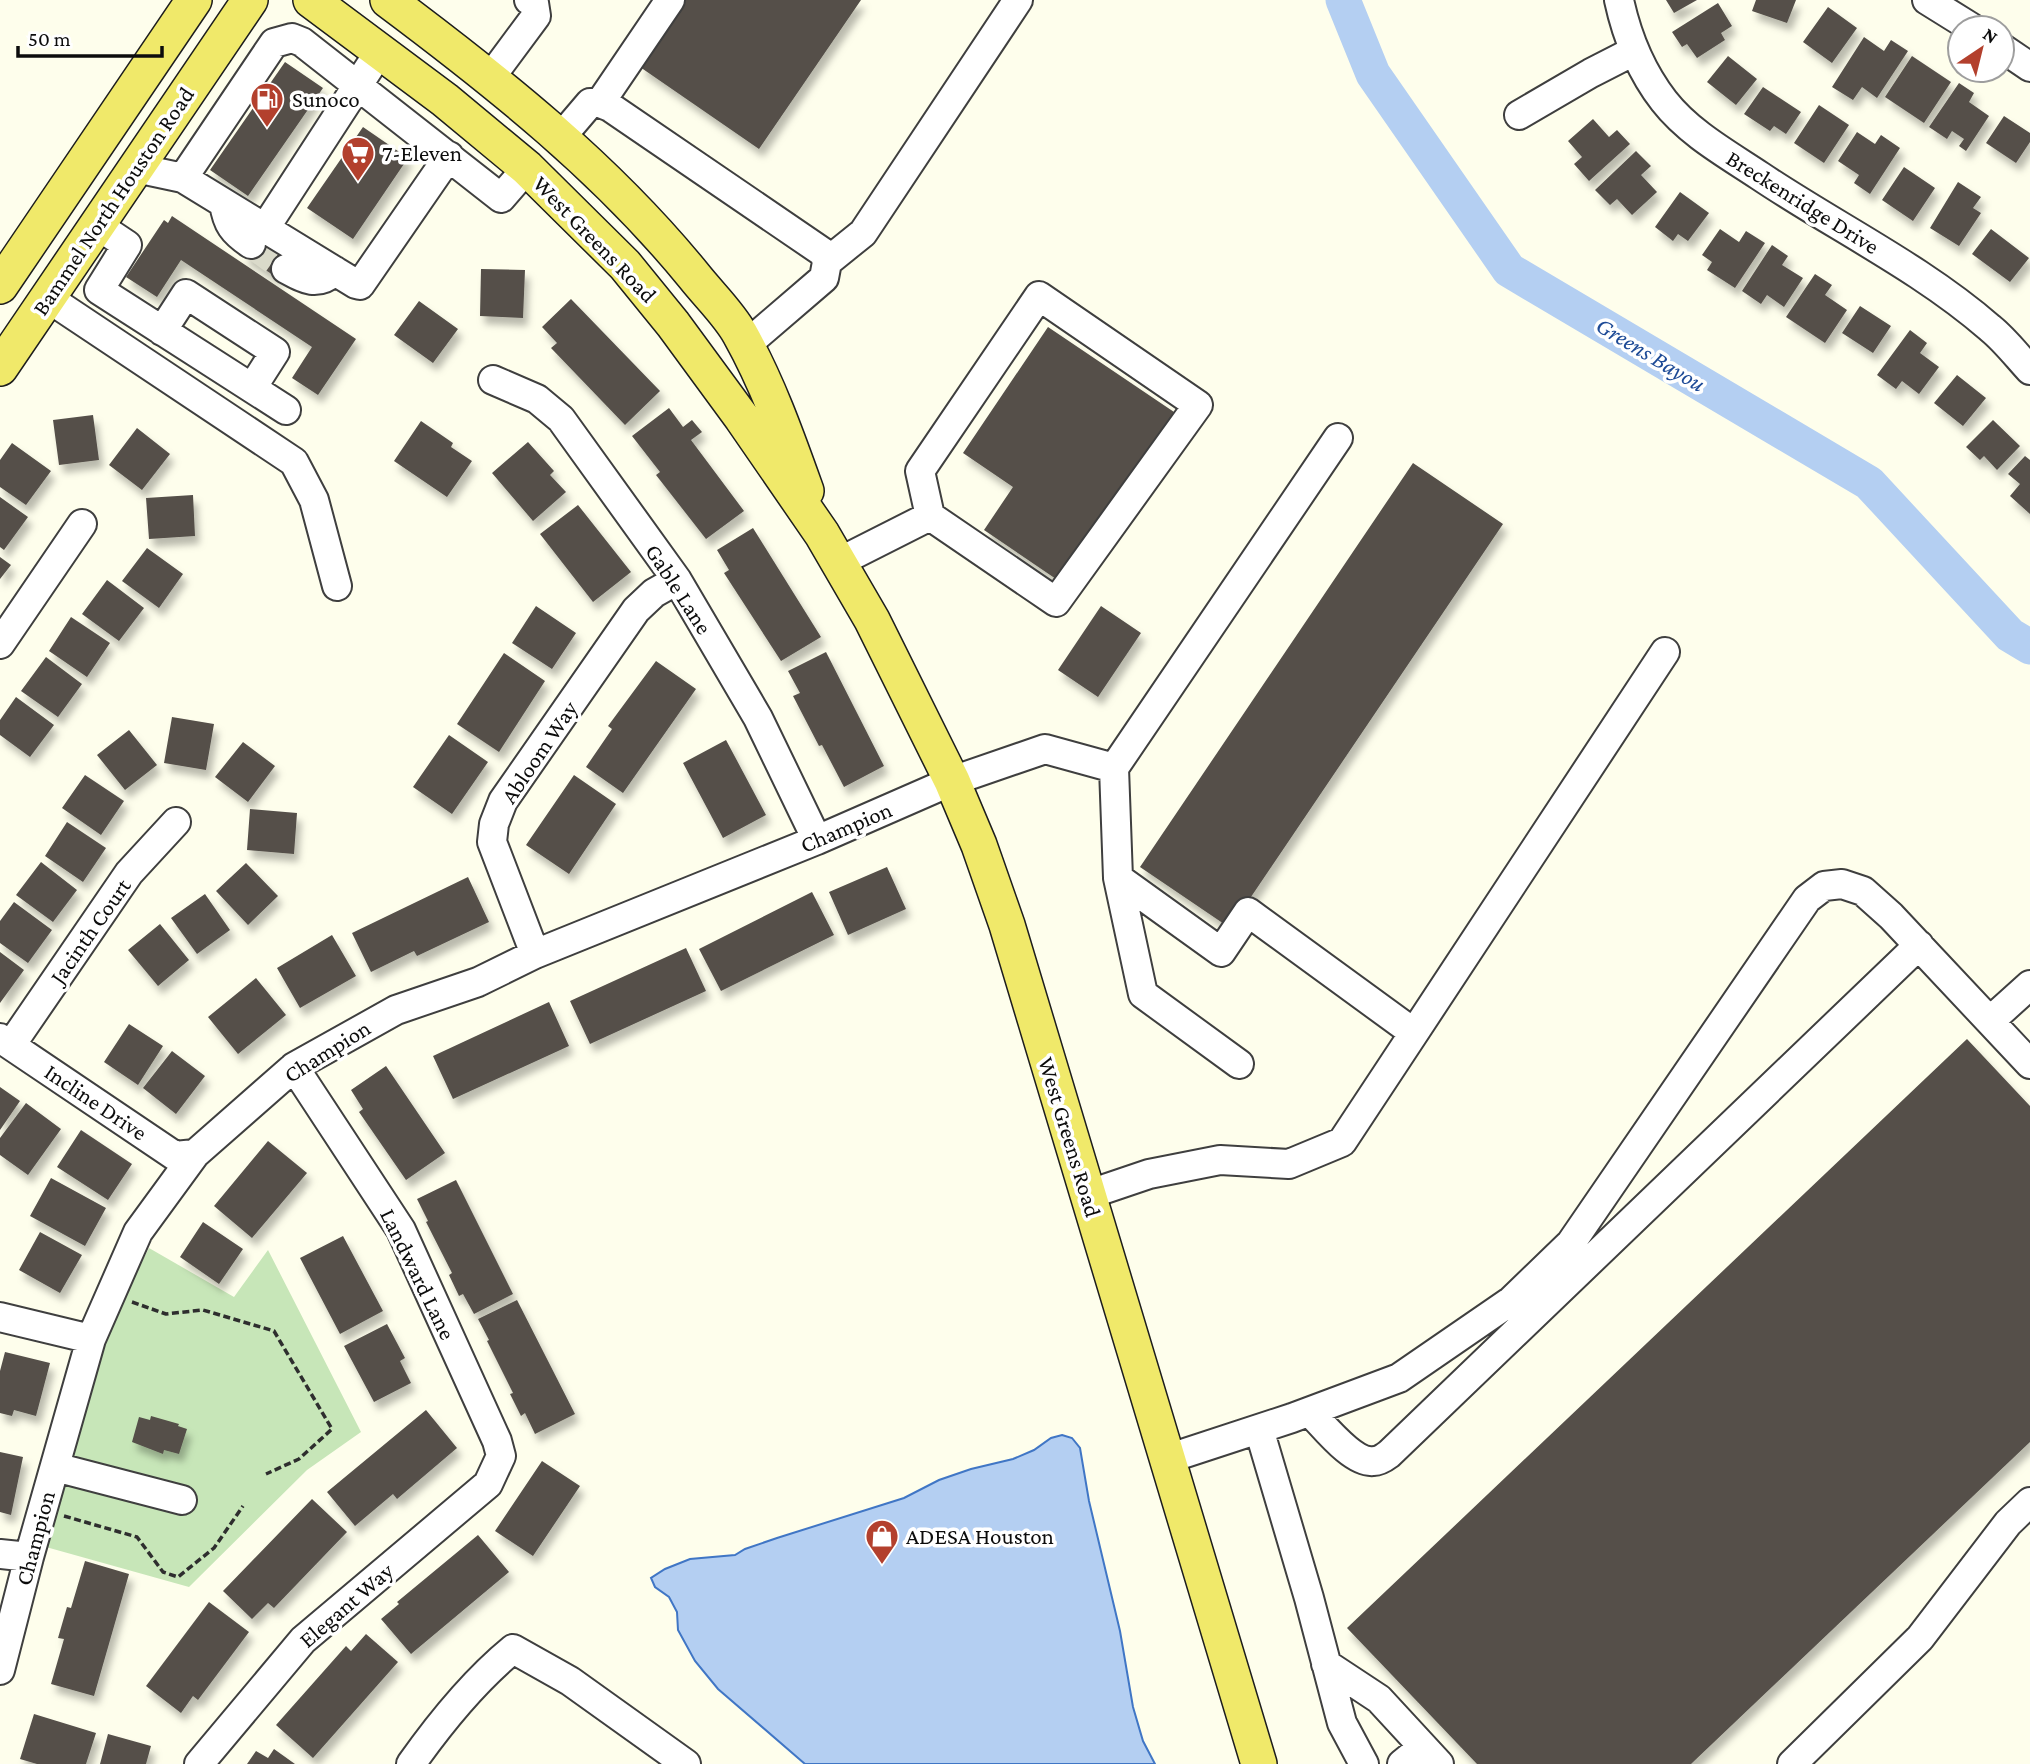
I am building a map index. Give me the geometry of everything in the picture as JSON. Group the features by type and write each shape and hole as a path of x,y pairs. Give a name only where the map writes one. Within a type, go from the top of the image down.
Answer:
{"main road":[{"name":"Bammel North Houston Road","path":"3,274 194,0"},
{"name":"Bammel North Houston Road","path":"0,368 250,0"},
{"name":"West Greens Road","path":"311,0 445,100 527,168 633,275 673,324 742,418 830,548 872,620 952,781 979,845 1007,925 1259,1764"},
{"name":"West Greens Road","path":"388,0 491,78 561,137 660,234 740,332 778,412 830,548"},
{"path":"527,168 561,137"},
{"path":"3,274 48,298"}],"street":[{"path":"491,78 536,16 534,3 529,0"},
{"path":"600,103 670,0"},
{"path":"827,262 863,233 1018,0"},
{"name":"Breckenridge Drive","path":"1619,0 1634,51 1644,73 1664,102 1696,132 1787,194 1948,295 1991,328 2030,370"},
{"path":"1927,0 1950,14"},
{"path":"183,177 274,43 292,38 302,42 359,85 501,198 527,168"},
{"path":"258,236 380,51"},
{"path":"1520,115 1634,51"},
{"path":"561,137 590,103 610,107 824,253 827,262 824,278 746,345"},
{"path":"136,168 183,177 224,203 258,236 360,285 449,156"},
{"path":"97,225 127,245 99,290 286,410"},
{"path":"286,269 316,282 328,278 335,271"},
{"path":"162,331 186,294 275,352 252,388"},
{"path":"1039,296 1198,405 1056,602 930,516 920,471 1039,296"},
{"path":"48,298 295,462 314,500 337,586"},
{"name":"Gable Lane","path":"492,380 537,399 561,419 677,580 758,718 817,840"},
{"path":"1239,1064 1143,994 1118,878 1114,768 1338,438"},
{"path":"830,548 930,516"},
{"path":"0,644 82,524"},
{"name":"Abloom Way","path":"535,954 492,842 494,824 503,802 636,610 654,593 677,580"},
{"path":"1087,1195 1149,1174 1220,1160 1289,1164 1342,1142 1665,652"},
{"name":"Champion","path":"0,1670 91,1339 138,1233 195,1154 294,1067 396,1010 478,982 535,954 817,840 952,781 1045,748 1114,768"},
{"name":"Jacinth Court","path":"6,1042 129,873 176,822"},
{"path":"1118,878 1221,952 1248,912 1414,1033"},
{"path":"1167,1459 1310,1412 1399,1378 1580,1253 1807,899 1824,886 1842,884 1863,891 1919,945 2030,1064"},
{"path":"1310,1412 1351,1453 1365,1461 1377,1461 1389,1454 1580,1253 1919,945"},
{"path":"1990,1021 2030,985"},
{"name":"Incline Drive","path":"6,1042 175,1156 195,1154"},
{"name":"Landward Lane","path":"294,1067 401,1230 497,1441 501,1456"},
{"path":"0,1317 91,1339"},
{"path":"1259,1429 1342,1723 1364,1764"},
{"name":"Elegant Way","path":"199,1764 303,1640 488,1484 501,1456"},
{"path":"55,1466 182,1500"},
{"path":"1792,1764 1920,1638 2007,1523 2030,1502"},
{"path":"0,1554 29,1557"},
{"path":"411,1764 427,1741 491,1667 513,1649 570,1681 686,1764"},
{"path":"1326,1664 1379,1699 1422,1758"}],"path":[{"path":"131,1301 166,1314 204,1310 274,1331 332,1429 299,1459 266,1474"},
{"path":"62,1516 137,1537 163,1572 178,1577 214,1548 243,1506"}],"green space":[{"path":"149,1248 234,1297 268,1250 361,1432 307,1470 189,1587 46,1547 88,1392 110,1325"}],"water":[{"path":"1062,1435 1072,1438 1080,1448 1089,1501 1120,1631 1133,1707 1143,1741 1155,1764 805,1764 718,1689 695,1661 678,1630 677,1612 669,1597 655,1587 651,1578 690,1559 735,1555 777,1538 904,1498 939,1480 1013,1459 1034,1450 1051,1438"}],"building":[{"path":"686,0 861,0 759,149 640,67"},
{"path":"1666,0 1697,0 1674,13"},
{"path":"1756,0 1796,0 1787,23 1752,11"},
{"path":"1718,3 1732,26 1721,33 1725,40 1697,58 1687,44 1682,47 1672,32"},
{"path":"1828,7 1857,28 1832,63 1803,42"},
{"path":"1864,37 1884,51 1891,40 1908,51 1877,98 1862,87 1853,100 1832,87"},
{"path":"1728,56 1757,79 1736,105 1707,82"},
{"path":"1912,56 1946,79 1946,84 1950,84 1924,123 1885,97"},
{"name":"Sunoco","path":"285,62 323,88 248,196 210,170"},
{"path":"1958,84 1974,93 1969,102 1989,116 1966,151 1959,146 1964,139 1952,131 1947,139 1929,127"},
{"path":"1763,87 1801,112 1786,134 1774,126 1770,131 1744,114"},
{"path":"1819,105 1849,125 1824,163 1794,143"},
{"path":"2004,116 2030,133 2030,142 2016,163 1986,143"},
{"path":"1593,119 1609,137 1617,130 1630,144 1589,181 1574,164 1582,157 1568,141"},
{"name":"7-Eleven","path":"363,127 408,158 353,239 307,208"},
{"path":"1857,132 1875,144 1881,135 1900,148 1870,194 1854,183 1859,175 1838,161"},
{"path":"1636,151 1651,166 1641,175 1657,192 1632,215 1617,199 1610,205 1595,190"},
{"path":"1904,167 1935,188 1913,221 1882,200"},
{"path":"1958,182 1981,197 1973,208 1981,213 1959,246 1930,228"},
{"path":"1680,192 1709,213 1688,241 1678,234 1673,241 1655,227"},
{"path":"172,216 356,339 318,395 292,378 312,347 181,260 157,297 126,277 164,220 168,223"},
{"path":"1720,229 1739,242 1746,231 1765,243 1735,288 1707,270 1712,262 1702,255"},
{"path":"1991,229 2029,258 2010,282 1972,254"},
{"path":"255,237 291,261 279,279 243,255"},
{"path":"1772,245 1788,256 1782,265 1803,278 1784,307 1767,295 1761,304 1742,291"},
{"path":"481,269 525,270 523,318 480,316"},
{"path":"1815,274 1832,285 1825,295 1847,310 1825,343 1786,317"},
{"path":"571,299 660,391 625,425 551,348 557,343 542,327"},
{"path":"419,301 458,329 433,363 394,335"},
{"path":"1860,306 1891,326 1873,353 1842,333"},
{"path":"1048,327 1174,412 1059,581 984,530 1013,487 963,453"},
{"path":"1910,330 1927,343 1920,353 1939,367 1919,394 1902,381 1896,389 1877,375"},
{"path":"1957,375 1986,398 1963,426 1934,403"},
{"path":"669,408 683,427 692,420 702,432 691,440 744,511 706,539 656,475 660,472 632,436"},
{"path":"93,415 99,460 59,465 53,420"},
{"path":"1993,420 2020,446 1997,470 1984,456 1980,460 1966,447"},
{"path":"421,421 453,443 451,447 472,461 447,497 394,461"},
{"path":"137,428 170,454 142,490 109,465"},
{"path":"528,442 554,471 550,475 566,492 533,521 492,473"},
{"path":"12,443 51,471 26,505 0,487 0,460"},
{"path":"2025,456 2030,460 2030,514 2010,496 2020,484 2008,474"},
{"path":"1413,463 1503,524 1230,928 1140,867"},
{"path":"193,495 195,536 149,539 146,498"},
{"path":"0,497 28,517 4,550 0,547"},
{"path":"578,505 631,572 593,602 540,534"},
{"path":"753,528 821,637 781,661 724,573 729,570 717,550"},
{"path":"147,548 183,574 159,608 122,581"},
{"path":"0,557 11,565 0,579"},
{"path":"107,580 144,608 119,641 82,614"},
{"path":"536,606 576,633 552,669 512,643"},
{"path":"1101,606 1141,633 1098,697 1058,670"},
{"path":"71,617 110,643 87,677 49,651"},
{"path":"826,652 884,766 844,787 793,696 800,693 788,671"},
{"path":"504,653 545,681 499,752 457,724"},
{"path":"46,657 82,684 58,717 21,691"},
{"path":"656,661 696,689 623,793 586,767 612,729 608,726"},
{"path":"16,697 54,725 30,757 0,735 0,720"},
{"path":"172,717 214,724 206,770 164,763"},
{"path":"129,730 157,765 125,790 97,755"},
{"path":"449,735 488,762 452,814 413,787"},
{"path":"726,740 766,815 723,838 683,763"},
{"path":"243,742 275,766 248,802 215,777"},
{"path":"85,775 124,801 101,835 62,808"},
{"path":"574,775 616,804 569,874 526,845"},
{"path":"250,809 297,813 294,854 247,850"},
{"path":"67,822 106,848 83,882 45,856"},
{"path":"41,862 77,890 53,922 16,895"},
{"path":"246,863 278,896 248,925 216,891"},
{"path":"887,867 906,909 848,935 829,892"},
{"path":"468,877 489,922 417,956 414,951 371,972 352,933"},
{"path":"812,892 834,935 721,991 699,949"},
{"path":"205,894 230,930 197,954 171,918"},
{"path":"14,902 52,930 28,963 0,943 0,921"},
{"path":"160,924 189,960 158,986 128,950"},
{"path":"332,935 356,976 300,1008 277,968"},
{"path":"686,948 706,991 590,1044 570,1001"},
{"path":"0,952 24,970 0,1003"},
{"path":"256,978 286,1015 238,1054 208,1017"},
{"path":"549,1002 569,1046 453,1099 433,1056"},
{"path":"129,1024 163,1046 138,1085 104,1062"},
{"path":"1967,1039 2030,1106 2030,1442 1691,1764 1477,1764 1347,1628"},
{"path":"172,1051 205,1076 176,1114 143,1088"},
{"path":"386,1066 445,1153 406,1180 359,1112 363,1109 351,1090"},
{"path":"0,1087 20,1101 0,1130"},
{"path":"26,1103 61,1129 28,1175 0,1155 0,1138"},
{"path":"81,1130 132,1164 108,1200 57,1167"},
{"path":"268,1141 307,1173 252,1238 214,1206"},
{"path":"51,1178 106,1208 85,1246 30,1216"},
{"path":"456,1180 513,1294 474,1314 463,1294 459,1296 449,1275 452,1273 417,1199"},
{"path":"203,1222 243,1249 219,1284 180,1257"},
{"path":"40,1232 82,1255 60,1293 19,1270"},
{"path":"343,1236 383,1311 340,1334 300,1258"},
{"path":"517,1300 575,1414 535,1434 525,1413 521,1416 510,1394 513,1393 478,1319"},
{"path":"387,1324 405,1358 400,1361 411,1383 374,1402 344,1346"},
{"path":"5,1352 50,1363 36,1416 14,1410 12,1416 0,1413 0,1371"},
{"path":"426,1410 457,1448 397,1499 393,1494 355,1526 327,1492"},
{"path":"151,1416 187,1429 179,1454 164,1450 163,1454 132,1442 139,1417 150,1420"},
{"path":"0,1452 23,1457 11,1515 0,1512"},
{"path":"542,1461 580,1486 533,1556 495,1531"},
{"path":"312,1499 347,1532 274,1608 268,1603 252,1619 223,1591"},
{"path":"478,1535 509,1572 411,1654 381,1619 399,1604 397,1602"},
{"path":"85,1561 129,1574 94,1696 51,1684 64,1639 58,1638 67,1607 71,1608"},
{"path":"209,1602 249,1632 198,1700 193,1696 181,1713 146,1686"},
{"path":"366,1634 398,1662 313,1758 276,1725 346,1646 351,1651"},
{"path":"34,1714 96,1733 86,1764 37,1764 20,1759"},
{"path":"108,1734 151,1746 146,1764 100,1764"},
{"path":"274,1749 295,1764 247,1764 256,1751 268,1758"}],"waterway":[{"name":"Greens Bayou","path":"1343,0 1373,74 1509,270 1869,483 2010,635 2030,647"}],"tunnel":[{"path":"251,244 286,269"}],"place":[{"name":"Sunoco","path":"267,129"},
{"name":"7-Eleven","path":"358,183"},
{"name":"ADESA Houston","path":"882,1566"}]}
